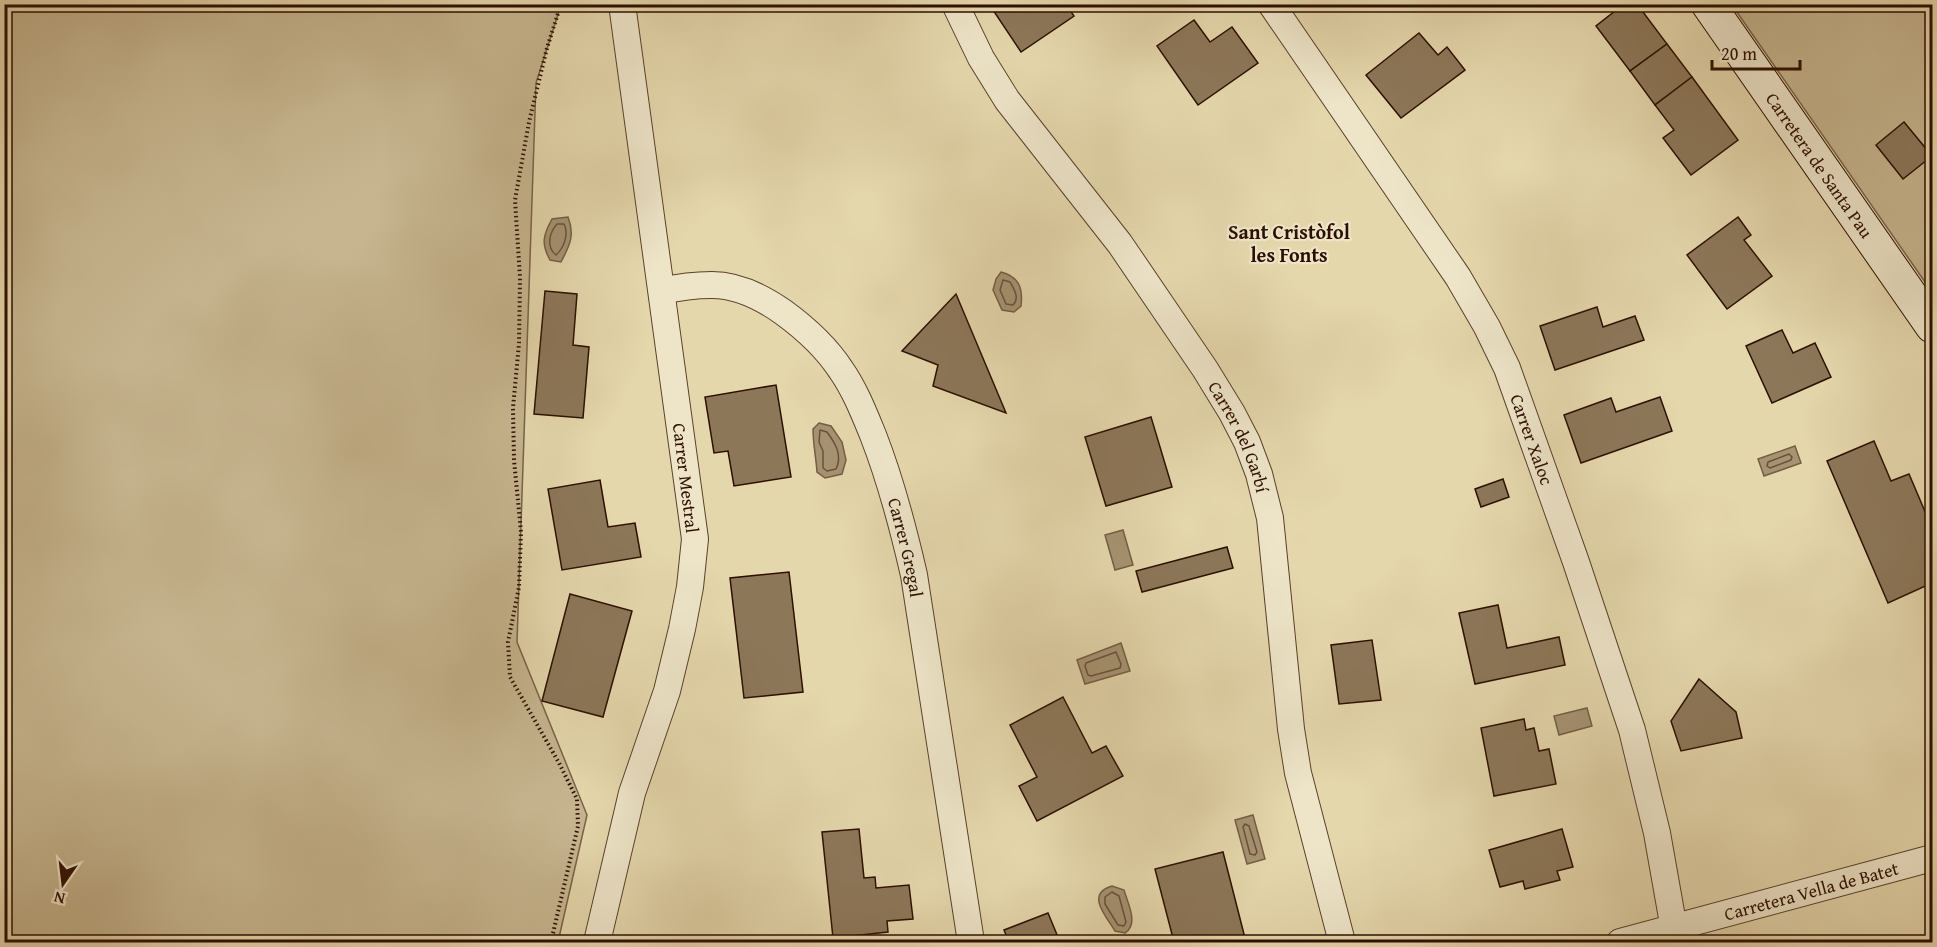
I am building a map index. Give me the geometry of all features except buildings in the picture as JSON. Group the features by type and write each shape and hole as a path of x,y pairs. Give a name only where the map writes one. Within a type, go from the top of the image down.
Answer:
{"main road":[{"name":"Carretera de Santa Pau","path":"1708,4 1932,326"}],"street":[{"name":"Carrer Mestral","path":"597,942 632,793 667,691 690,587 695,539 622,4"},
{"name":"Carrer del Garbí","path":"955,4 981,58 1007,100 1120,244 1205,369 1247,442 1259,474 1270,518 1291,729 1298,773 1342,942"},
{"name":"Carrer Xaloc","path":"1271,4 1458,277 1487,327 1507,368 1576,562 1632,730 1657,833 1678,936"},
{"name":"Carrer Gregal","path":"662,291 686,286 714,285 734,288 770,303 797,322 821,345 841,369 855,393 887,471 914,575 971,942"},
{"name":"Carretera Vella de Batet","path":"1620,942 1678,936 1932,858"}],"path":[{"path":"551,942 578,825 577,799 510,677 508,642 519,587 521,532 514,460 513,408 519,343 520,278 515,200 529,122 547,48 561,4"}],"shaded area":[{"path":"5,4 561,5 536,83 517,642 587,815 558,942 5,942"},
{"path":"1732,5 1932,5 1932,292"}],"water":[{"path":"568,217 571,235 567,250 561,262 550,260 544,244 547,230 552,219"},
{"path":"1001,272 1016,280 1021,289 1021,306 1014,312 1002,310 993,290"},
{"path":"819,423 831,426 842,442 846,460 842,474 825,478 817,472 813,429"},
{"path":"1795,446 1801,463 1764,476 1758,459"},
{"path":"1123,530 1133,565 1115,570 1105,535"},
{"path":"1121,643 1130,671 1085,684 1077,660"},
{"path":"1587,708 1592,726 1559,735 1554,716"},
{"path":"1253,815 1265,859 1247,864 1235,820"},
{"path":"1112,886 1124,890 1130,907 1132,919 1125,933 1115,931 1100,906 1100,894"}],"district":[{"name":"Sant Cristòfol les Fonts","path":"1289,242"}]}
